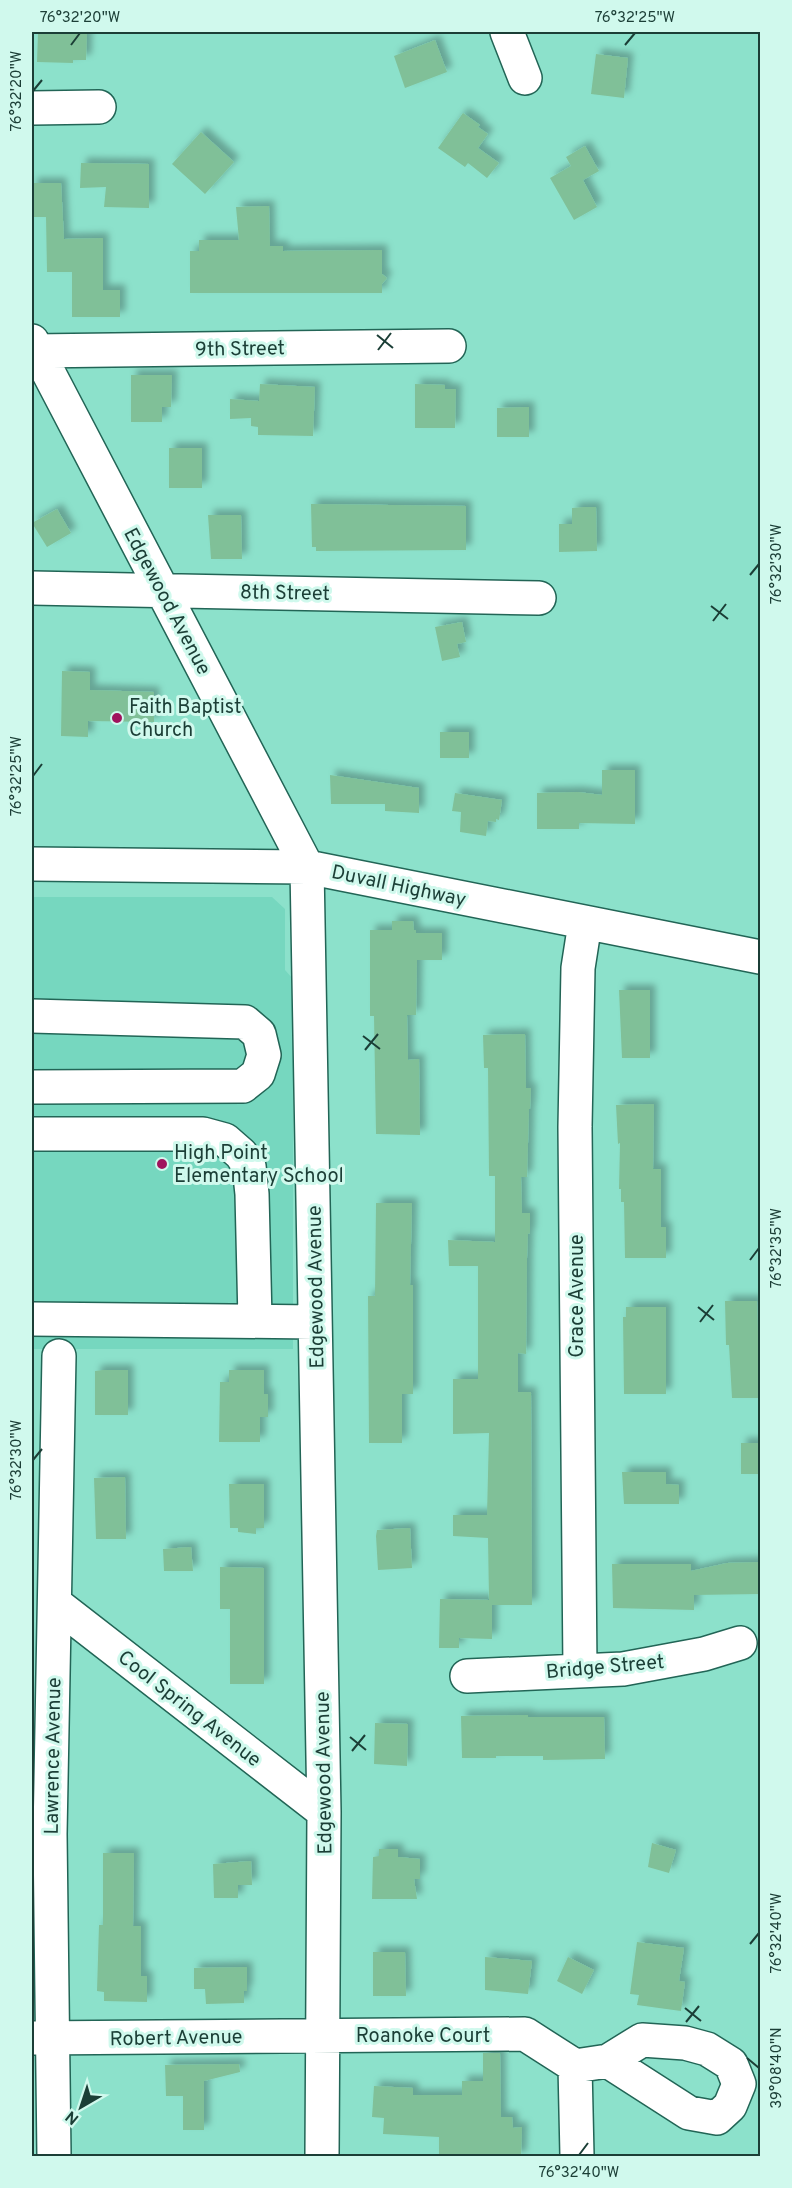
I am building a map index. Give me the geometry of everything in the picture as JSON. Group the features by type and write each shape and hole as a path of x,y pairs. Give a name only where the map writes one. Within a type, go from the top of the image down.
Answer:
{"street":[{"path":"507,32 525,78"},
{"path":"32,108 99,107"},
{"name":"9th Street","path":"33,347 449,346"},
{"name":"Edgewood Avenue","path":"33,347 307,867 324,1812 322,2157"},
{"name":"8th Street","path":"32,588 539,598"},
{"name":"Duvall Highway","path":"32,864 307,867 760,957"},
{"name":"Grace Avenue","path":"580,1669 575,1116 578,968 585,924"},
{"path":"32,1016 244,1022 259,1034 264,1055 258,1074 243,1086 32,1087"},
{"path":"32,1134 203,1134 225,1140 241,1154 249,1166 252,1194 255,1320"},
{"path":"32,1319 315,1322"},
{"name":"Lawrence Avenue","path":"54,2157 42,2038 56,1604 59,1356"},
{"name":"Cool Spring Avenue","path":"56,1604 324,1812"},
{"name":"Bridge Street","path":"467,1676 580,1669 623,1669 704,1654 740,1643"},
{"name":"Roanoke Court","path":"321,2036 525,2034 575,2066"},
{"name":"Robert Avenue","path":"42,2038 321,2036"},
{"path":"577,2157 575,2066 608,2061"}],"shaded area":[{"name":"High Point Elementary School","path":"32,897 272,897 285,909 285,970 293,979 293,1349 32,1349"}],"building":[{"path":"87,32 86,60 73,60 73,63 37,62 38,33"},
{"path":"435,40 447,72 405,88 394,56"},
{"path":"596,54 628,58 624,98 591,94"},
{"path":"463,113 488,134 478,148 499,163 487,178 468,163 465,167 438,148"},
{"path":"201,132 234,162 205,194 172,164"},
{"path":"585,146 599,171 583,180 597,207 574,220 550,178 571,166 566,157"},
{"path":"81,163 149,164 149,208 104,207 106,187 80,188"},
{"path":"32,183 61,183 64,239 103,238 103,290 120,290 120,317 72,317 72,272 47,272 46,217 32,217"},
{"path":"269,206 270,246 283,246 283,251 382,250 382,274 387,278 382,284 382,293 190,293 190,251 199,251 199,240 239,240 236,207"},
{"path":"131,375 172,375 171,407 162,407 162,422 131,422"},
{"path":"260,384 315,387 313,436 258,435 258,427 251,426 251,418 230,419 230,399 259,401"},
{"path":"415,384 445,385 445,389 456,389 455,428 415,428"},
{"path":"529,407 529,437 497,437 497,408"},
{"path":"169,448 202,448 202,488 169,488"},
{"path":"311,504 466,506 466,550 316,551 316,547 312,547"},
{"path":"596,507 597,551 559,552 559,524 572,524 572,508"},
{"path":"57,509 71,533 47,547 32,523"},
{"path":"208,515 241,515 242,559 211,559"},
{"path":"462,622 466,642 457,644 460,657 442,661 435,627"},
{"path":"62,671 90,672 90,690 154,692 154,722 88,721 88,737 61,736"},
{"path":"440,732 469,732 469,758 440,758"},
{"path":"602,770 635,770 635,824 579,823 579,829 537,829 537,793 578,792 602,795"},
{"path":"330,775 419,788 419,813 385,811 385,804 331,804"},
{"path":"455,793 502,800 499,820 488,821 486,836 460,832 461,812 452,811"},
{"path":"392,921 413,921 416,933 442,933 442,960 417,960 416,1015 407,1015 408,1060 419,1059 420,1135 376,1134 374,1016 370,1016 370,930 392,930"},
{"path":"619,990 650,990 650,1058 622,1058"},
{"path":"525,1034 526,1088 531,1088 527,1177 521,1177 522,1213 530,1213 530,1233 528,1234 527,1258 526,1354 518,1353 518,1392 531,1392 532,1605 492,1605 492,1639 459,1638 459,1648 439,1648 440,1599 489,1600 488,1538 453,1536 453,1515 487,1515 489,1433 453,1434 453,1379 478,1379 478,1266 449,1266 448,1240 495,1242 495,1176 489,1176 488,1068 484,1068 483,1035"},
{"path":"654,1104 653,1169 661,1169 661,1227 666,1227 666,1258 625,1258 624,1202 621,1202 621,1189 619,1189 620,1143 618,1144 616,1105"},
{"path":"376,1203 412,1203 410,1285 413,1285 413,1394 402,1394 402,1443 369,1443 368,1296 375,1296"},
{"path":"725,1301 757,1301 760,1398 732,1398 729,1345 726,1345"},
{"path":"626,1307 666,1307 666,1394 624,1394 623,1317 626,1317"},
{"path":"128,1370 128,1415 95,1415 95,1371"},
{"path":"229,1370 264,1370 264,1394 268,1394 268,1417 260,1417 260,1442 219,1442 220,1382 229,1382"},
{"path":"741,1443 760,1443 760,1474 741,1474"},
{"path":"622,1472 666,1472 666,1484 679,1485 679,1504 624,1504"},
{"path":"125,1477 126,1539 96,1539 94,1478"},
{"path":"229,1484 264,1484 264,1528 256,1528 256,1534 238,1532 238,1528 230,1528"},
{"path":"410,1528 412,1568 378,1570 377,1530"},
{"path":"191,1547 193,1571 164,1571 163,1549"},
{"path":"760,1562 760,1594 694,1595 694,1610 613,1608 612,1564 691,1564 691,1571 727,1563"},
{"path":"220,1567 264,1568 264,1684 230,1684 230,1609 220,1609"},
{"path":"528,1715 528,1717 604,1717 605,1759 543,1760 543,1756 462,1758 461,1716"},
{"path":"375,1723 408,1724 407,1766 374,1764"},
{"path":"652,1843 676,1850 669,1873 648,1867"},
{"path":"379,1849 398,1849 398,1857 420,1859 420,1879 414,1879 417,1899 372,1899 373,1857 379,1856"},
{"path":"103,1853 134,1853 133,1926 141,1926 141,1976 147,1976 147,2002 104,2001 104,1992 97,1991 99,1925 103,1925"},
{"path":"251,1861 252,1885 238,1885 238,1898 214,1898 213,1864"},
{"path":"637,1942 684,1948 679,1981 685,1982 681,2011 637,2005 639,1995 630,1994"},
{"path":"373,1952 405,1952 406,1996 373,1996"},
{"path":"485,1957 532,1961 528,1994 485,1990"},
{"path":"568,1957 594,1970 582,1994 557,1981"},
{"path":"247,1967 247,1991 244,1991 244,2003 206,2004 205,1989 194,1989 194,1968"},
{"path":"483,2053 500,2053 501,2117 512,2117 513,2128 522,2127 521,2157 439,2157 439,2137 383,2134 384,2118 372,2117 374,2086 413,2088 413,2095 462,2095 462,2081 483,2081"},
{"path":"239,2064 240,2072 204,2081 204,2130 183,2130 183,2096 166,2096 165,2065"}],"place":[{"name":"Faith Baptist Church","path":"117,718"},
{"name":"High Point Elementary School","path":"162,1164"}]}
